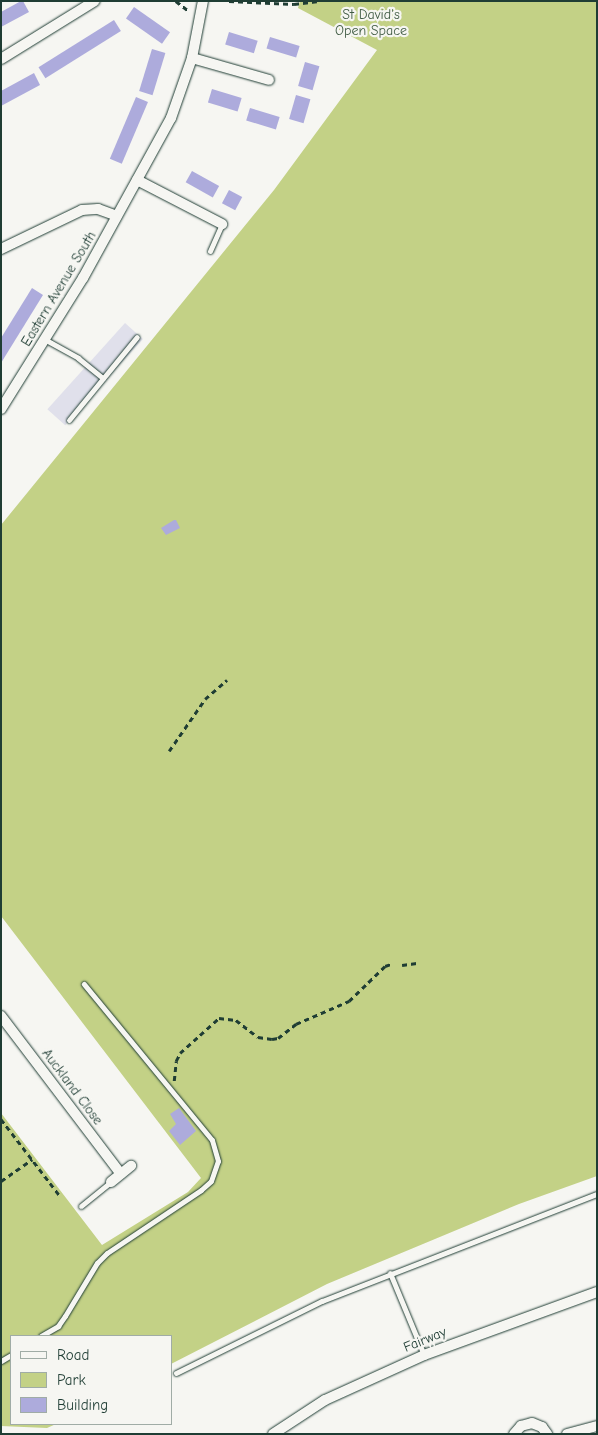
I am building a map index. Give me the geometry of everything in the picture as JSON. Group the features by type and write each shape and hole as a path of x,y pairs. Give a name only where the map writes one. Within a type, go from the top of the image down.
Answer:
{"street":[{"path":"1,60 95,1"},
{"name":"Eastern Avenue South","path":"1,409 46,340 171,118 192,58 203,1"},
{"path":"192,58 270,80"},
{"path":"137,180 222,224"},
{"path":"1,249 82,210 98,209 117,216"},
{"name":"Auckland Close","path":"1,1016 121,1174"},
{"path":"111,1182 131,1166"},
{"name":"Fairway","path":"273,1434 326,1400 424,1355 597,1292"},
{"path":"514,1434 521,1426 532,1423 542,1427 547,1434"},
{"path":"567,1434 597,1426"}],"lane":[{"path":"210,251 222,224"},
{"path":"69,420 137,337"},
{"path":"46,340 78,358 103,378"},
{"path":"43,1335 58,1326 97,1263 108,1253 201,1190 211,1180 218,1161 212,1140 84,984"},
{"path":"81,1206 111,1182"},
{"path":"176,1373 322,1301 597,1194"},
{"path":"390,1274 424,1355"}],"path":[{"path":"182,1 184,7"},
{"path":"229,1 294,4 318,1"},
{"path":"168,751 206,699 227,680"},
{"path":"402,965 417,963"},
{"path":"174,1083 176,1061 180,1052 219,1018 236,1020 258,1038 272,1040 278,1038 296,1024 349,1001 385,966 391,964"},
{"path":"1,1119 60,1196"},
{"path":"1,1181 32,1159"}],"shaded area":[{"path":"125,323 143,339 65,425 47,409"}],"green space":[{"name":"St David's Open Space","path":"300,1 597,1 597,1176 519,1204 327,1284 172,1363 172,1335 10,1335 10,1425 54,1425 47,1428 1,1426 1,1113 102,1245 188,1192 201,1178 1,916 1,525 274,190 377,50 298,8"}],"building":[{"path":"23,1 29,12 1,27 1,12"},
{"path":"134,7 170,32 162,44 126,18"},
{"path":"114,20 121,31 45,78 39,67"},
{"path":"229,32 258,41 254,53 225,44"},
{"path":"270,37 300,46 296,58 266,48"},
{"path":"152,49 165,53 153,95 139,91"},
{"path":"305,62 319,66 313,90 298,86"},
{"path":"34,73 40,85 1,106 1,91"},
{"path":"212,89 242,98 238,111 208,102"},
{"path":"296,95 310,99 304,123 289,119"},
{"path":"136,97 148,102 122,164 110,159"},
{"path":"250,108 280,117 276,129 246,120"},
{"path":"192,171 219,186 213,197 186,182"},
{"path":"229,190 242,197 235,210 222,203"},
{"path":"32,288 43,295 1,363 1,338"},
{"path":"176,520 180,528 166,535 161,528"},
{"path":"179,1108 196,1131 180,1145 169,1131 176,1124 170,1114"}]}
